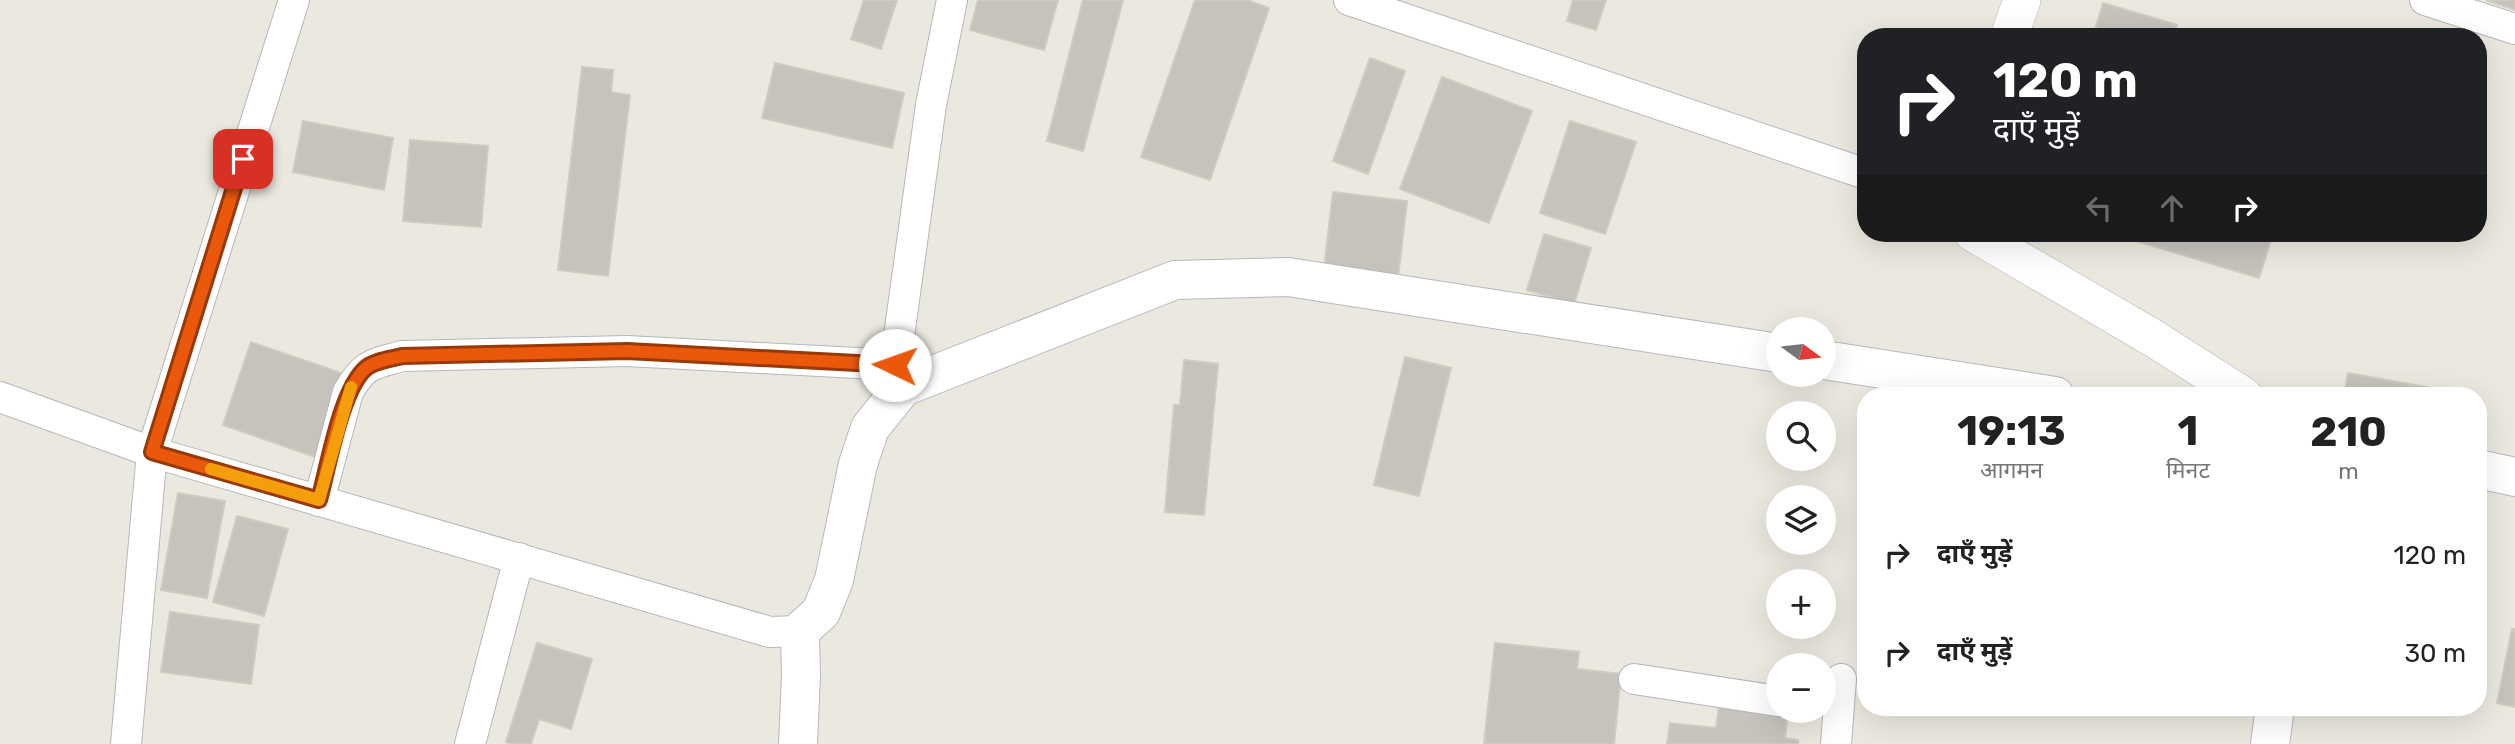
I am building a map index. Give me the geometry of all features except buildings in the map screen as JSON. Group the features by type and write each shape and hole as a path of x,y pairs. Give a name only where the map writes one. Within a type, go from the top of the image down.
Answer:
{"main road":[{"path":"797,744 801,676 800,631 821,612 834,580 858,464 870,428 899,376 1175,280 1288,277 1766,351"},
{"path":"1836,362 1997,387"},
{"path":"2487,471 2515,477"},
{"path":"2270,744 2274,716"}],"street":[{"path":"126,744 152,452 294,0"},
{"path":"319,500 348,392 368,365 402,356 627,351 899,376 931,105 952,0"},
{"path":"1349,0 1857,171"},
{"path":"2011,28 2022,0"},
{"path":"2425,0 2515,29"},
{"path":"1988,242 2153,338 2230,387"},
{"path":"3,394 152,452 769,632 800,631"},
{"path":"470,744 519,558"},
{"path":"1634,679 1766,699"},
{"path":"1836,694 1841,680"},
{"path":"1833,723 1836,744"}],"slow traffic":[{"path":"211,469 319,500 351,387"}],"route":[{"path":"243,159 152,452 319,500 348,392 368,365 402,356 627,351 895,365"}]}
